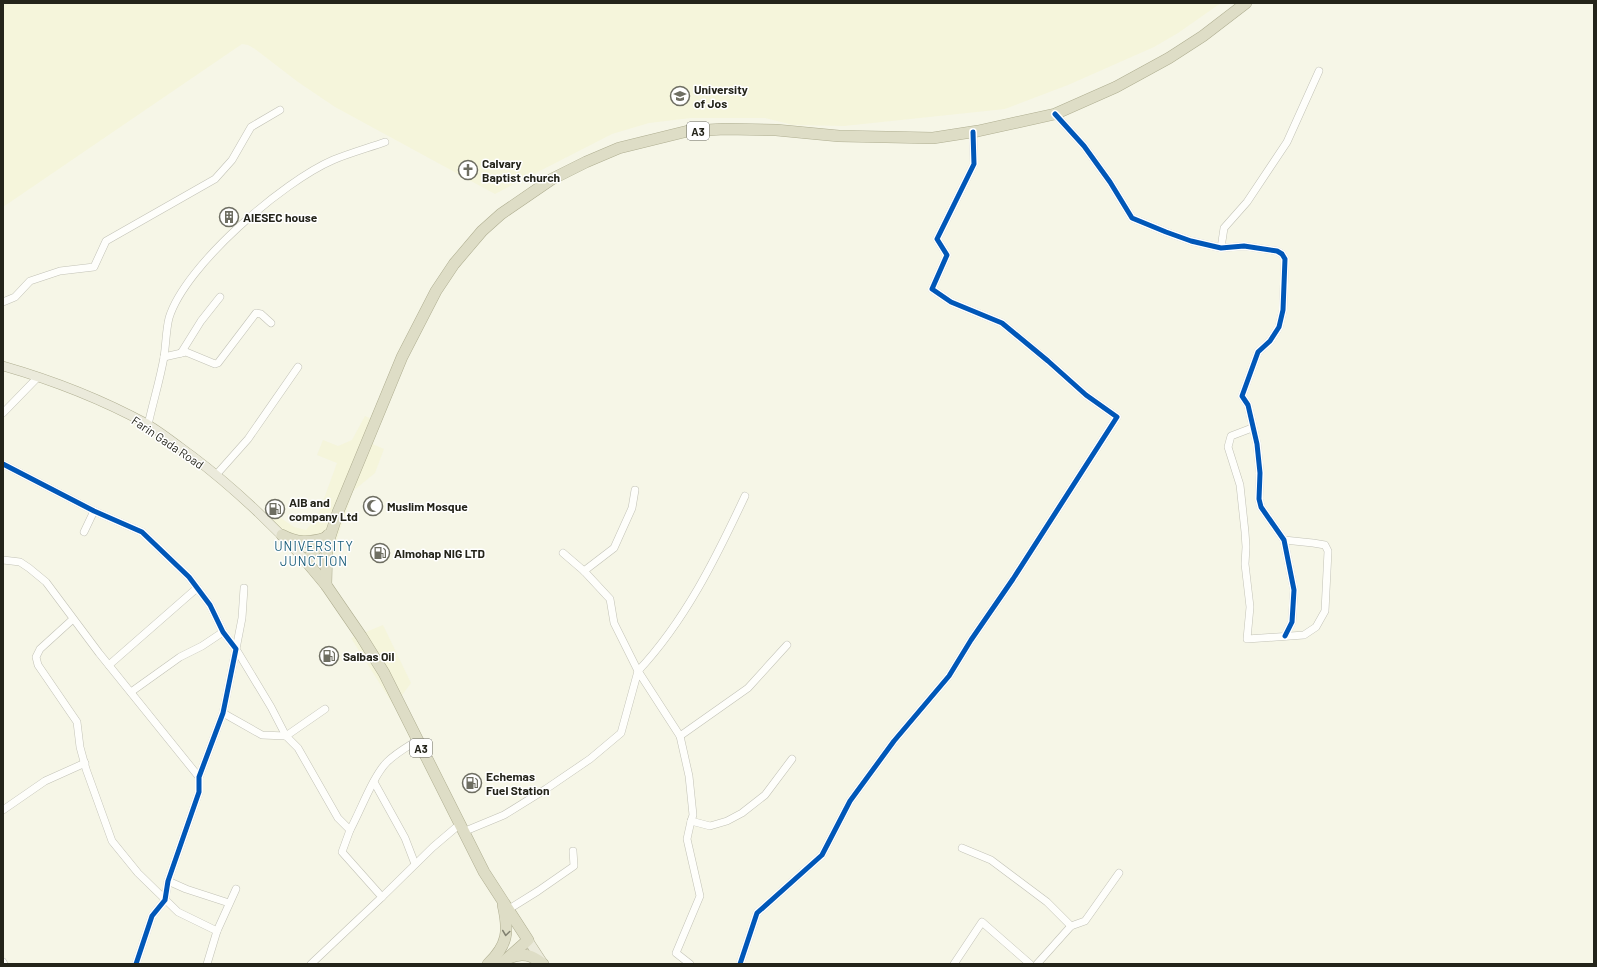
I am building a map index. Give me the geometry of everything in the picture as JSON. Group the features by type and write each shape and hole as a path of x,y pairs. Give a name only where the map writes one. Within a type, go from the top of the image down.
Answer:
{"highway":[{"name":"A3","path":"528,940 484,872 384,673 326,585 309,564 328,538 402,356 436,291 454,264 482,231 502,214 552,179 619,148 688,131 725,129 776,130 839,136 933,138 973,132 1055,114 1116,87 1169,58 1203,36 1246,3"},
{"path":"282,535 299,542 328,538"},
{"name":"A3","path":"326,585 328,538"},
{"name":"A3","path":"488,964 504,944 506,935 507,926 501,897"},
{"path":"504,961 528,940"},
{"path":"504,961 515,955 524,954 533,957 543,964"}],"main road":[{"name":"Farin Gada Road","path":"3,366 38,377 91,398 148,425 216,475 259,512 309,564"},
{"path":"528,940 543,964"}],"street":[{"path":"1221,248 1224,228 1247,202 1287,142 1319,71"},
{"path":"3,302 15,297 30,281 60,271 94,266 106,241 215,179 232,160 251,127 280,110"},
{"path":"1055,114 1084,146 1110,182 1132,218 1191,241 1221,248 1244,246 1276,251 1282,254 1285,259 1283,310 1279,327 1270,341 1258,352 1242,396 1248,405 1258,451 1260,473 1259,499 1261,507 1284,540 1294,590 1295,598 1292,622 1285,636"},
{"path":"740,964 757,913 822,855 850,801 894,741 949,676 1117,416 1086,395 1002,323 950,302 932,288 947,255 937,239 974,164 973,132"},
{"path":"148,425 164,357 169,318 176,302 190,280 223,241 292,183 333,160 385,142"},
{"path":"181,352 201,321 220,297"},
{"path":"164,357 181,352 189,352 215,364 218,363 256,312 261,314 271,323"},
{"path":"216,475 248,439 298,367"},
{"path":"3,413 38,377"},
{"path":"1252,428 1231,436 1228,447 1240,485 1245,532 1245,564 1250,607 1247,639 1304,635 1316,628 1325,612 1328,551 1325,545 1284,540"},
{"path":"3,464 94,511 142,532 189,577 210,605 223,632 236,649 271,707 286,736 298,748 338,818 350,830"},
{"path":"584,571 614,548 632,508 635,490"},
{"path":"311,964 415,864 462,828 504,815 590,759 620,733 638,670 652,655 697,592 745,496"},
{"path":"84,532 94,511"},
{"path":"563,553 584,571 610,600 614,623 638,670 680,736 689,776 693,815 687,840 700,896 676,952 690,964"},
{"path":"3,560 20,562 46,582 109,665 199,777"},
{"path":"109,665 198,588"},
{"path":"136,964 152,916 165,900 168,881 199,792 199,777 223,713 242,618 244,588"},
{"path":"73,619 40,649 36,657 38,665 77,722 80,747 86,769 103,820 112,841 138,873 178,912 217,931"},
{"path":"131,692 180,657 202,646 223,632"},
{"path":"680,736 748,688 787,645"},
{"path":"223,713 262,735 286,736 325,709"},
{"path":"382,897 342,852 350,830 374,782 387,762 418,740"},
{"path":"692,821 710,826 742,813 765,795 792,759"},
{"path":"3,810 45,781 85,763"},
{"path":"374,782 405,838 415,864"},
{"path":"962,848 991,860 1047,902 1071,926"},
{"path":"509,909 543,888 574,866 573,851"},
{"path":"1037,964 1071,926 1085,921 1119,873"},
{"path":"168,881 186,889 229,903"},
{"path":"207,964 217,931 236,889"},
{"path":"954,964 982,922 1030,964"}],"shaded area":[{"name":"University of Jos","path":"3,3 1221,3 1178,33 1154,47 1068,85 1005,109 844,126 793,125 765,118 691,118 649,123 612,134 495,194 335,107 298,82 255,49 248,45 242,44 3,207"},
{"path":"365,416 379,422 370,443 384,449 375,473 353,491 337,539 334,556 287,535 268,516 272,512 294,527 306,530 317,518 337,463 317,455 323,440 338,446 352,440"},
{"path":"383,625 411,683 394,706 351,638"}],"cycle path":[{"path":"1055,114 1084,146 1110,182 1132,218 1191,241 1221,248 1244,246 1277,251 1282,254 1285,259 1283,310 1279,327 1270,341 1258,352 1242,396 1248,405 1257,444 1260,473 1259,499 1261,507 1284,540 1294,590 1292,622 1285,636"},
{"path":"740,964 757,913 822,855 850,801 894,741 949,676 1117,417 1086,395 1002,323 951,302 932,289 947,255 937,239 974,164 973,132"},
{"path":"3,464 94,511 142,532 189,577 210,605 223,632 236,649 223,713 199,777 199,792 168,881 165,900 152,916 136,964"}],"place":[{"name":"University of Jos","path":"680,96"},
{"name":"Calvary Baptist church","path":"468,170"},
{"name":"AIESEC house","path":"229,217"},
{"name":"Muslim Mosque","path":"373,506"},
{"name":"AIB and company Ltd","path":"275,509"},
{"name":"Almohap NIG LTD","path":"380,553"},
{"name":"Salbas Oil","path":"329,656"},
{"name":"Echemas Fuel Station","path":"472,783"}],"district":[{"name":"UNIVERSITY JUNCTION","path":"314,554"}]}
